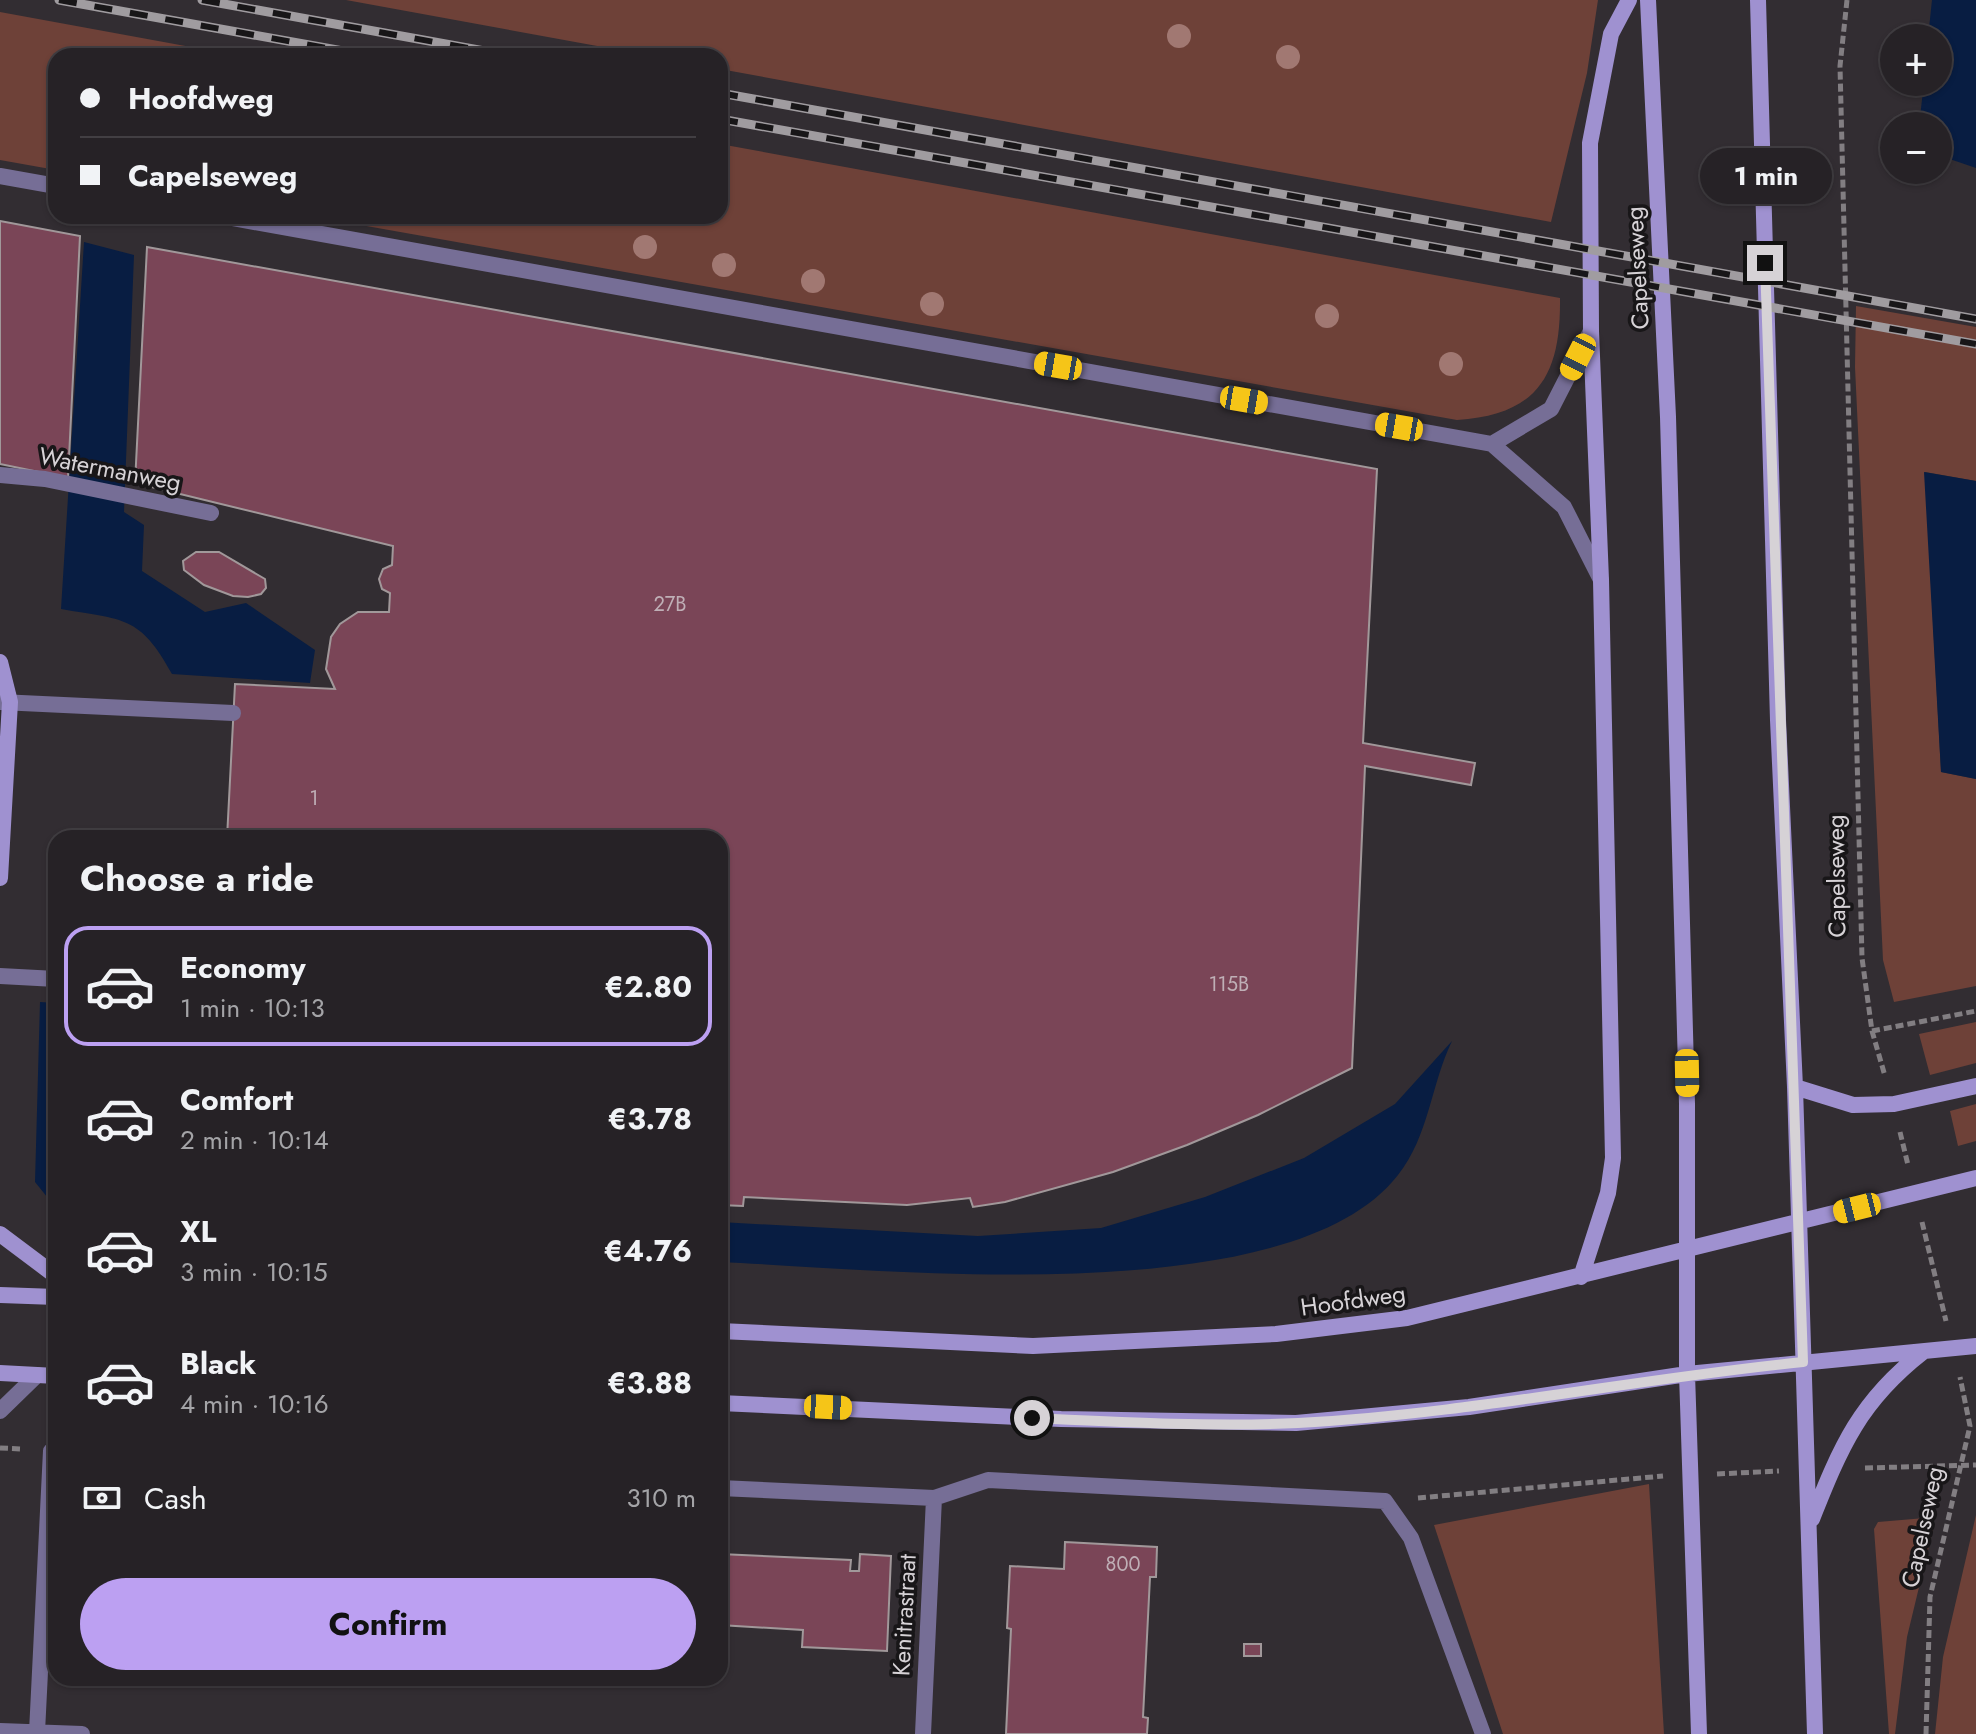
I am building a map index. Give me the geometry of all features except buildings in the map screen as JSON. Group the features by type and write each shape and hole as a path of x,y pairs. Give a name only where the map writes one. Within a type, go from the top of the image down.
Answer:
{"main road":[{"path":"1581,1277 1608,1193 1613,1158 1601,580 1591,331 1590,143 1611,34 1629,0"},
{"name":"Capelseweg","path":"1648,0 1669,465 1687,1104 1687,1374 1699,1734"},
{"name":"Capelseweg","path":"1758,0 1777,704 1795,1087 1815,1734"},
{"path":"0,662 5,702 0,878"},
{"path":"1795,1087 1853,1105 1894,1104 1976,1086"},
{"name":"Hoofdweg","path":"728,1331 1033,1346 1276,1334 1407,1318 1976,1178"},
{"path":"0,1234 48,1270"},
{"path":"0,1295 48,1297"},
{"path":"728,1403 1061,1419 1296,1423 1469,1407 1687,1374 1976,1346"},
{"path":"1810,1524 1832,1469 1861,1413 1876,1392 1924,1352"},
{"path":"0,1373 48,1376"}],"street":[{"path":"0,176 48,185"},
{"path":"266,224 1492,444 1564,507 1601,580"},
{"path":"1492,444 1551,409 1591,331"},
{"name":"Watermanweg","path":"0,475 65,483 211,513"},
{"path":"5,702 233,713"},
{"path":"0,976 48,979"},
{"path":"0,1411 37,1375"},
{"path":"728,1488 934,1498 988,1480 1385,1501 1411,1538 1483,1734"},
{"name":"Kenitrastraat","path":"923,1734 934,1498"},
{"path":"37,1732 48,1511"},
{"path":"0,1731 82,1734"}],"path":[{"name":"Capelseweg","path":"1847,0 1840,66 1862,958 1872,1031 1894,1104 1970,1426 1930,1597 1924,1694 1926,1734"},
{"path":"1872,1031 1976,1011"},
{"path":"1959,1465 1976,1465"}],"shaded area":[{"path":"346,0 1598,0 1587,73 1551,222 728,70 728,48 608,48"},
{"path":"0,12 196,48 48,48 48,169 0,160"},
{"path":"728,145 1560,298 1556,349 1539,386 1525,400 1507,410 1457,420 355,224 728,224"},
{"path":"1856,306 1976,327 1976,481 1925,472 1941,772 1976,779 1976,986 1894,1002 1883,960 1855,367"},
{"path":"1976,1022 1976,1063 1930,1075 1919,1034"},
{"path":"1976,1104 1976,1141 1958,1146 1950,1111"},
{"path":"1649,1484 1664,1734 1503,1734 1434,1525"},
{"path":"1976,1515 1976,1734 1935,1734 1943,1657"},
{"path":"1925,1518 1934,1525 1907,1637 1895,1734 1889,1734 1874,1529 1878,1522"}],"water":[{"path":"1932,0 1976,0 1976,168 1952,160 1952,112 1921,112 1922,96 1952,96 1952,24 1929,24"},
{"path":"84,242 134,255 124,512 144,525 142,571 205,612 246,603 315,650 310,683 172,674 150,640 139,630 115,619 61,609"},
{"path":"1924,472 1976,481 1976,779 1941,772"},
{"path":"40,1002 48,1002 48,1198 35,1182"},
{"path":"1452,1041 1417,1144 1398,1175 1345,1219 1269,1248 1179,1265 1080,1273 978,1274 728,1262 728,1222 978,1236 1101,1228 1205,1197 1304,1158 1395,1104"}],"railway":[{"path":"59,0 326,48"},
{"path":"202,0 468,48"},
{"path":"728,94 1976,319"},
{"path":"728,120 1976,344"}],"route":[{"path":"1032,1418 1296,1423 1381,1417 1687,1374 1803,1362 1795,1087 1778,720 1765,263"}]}
